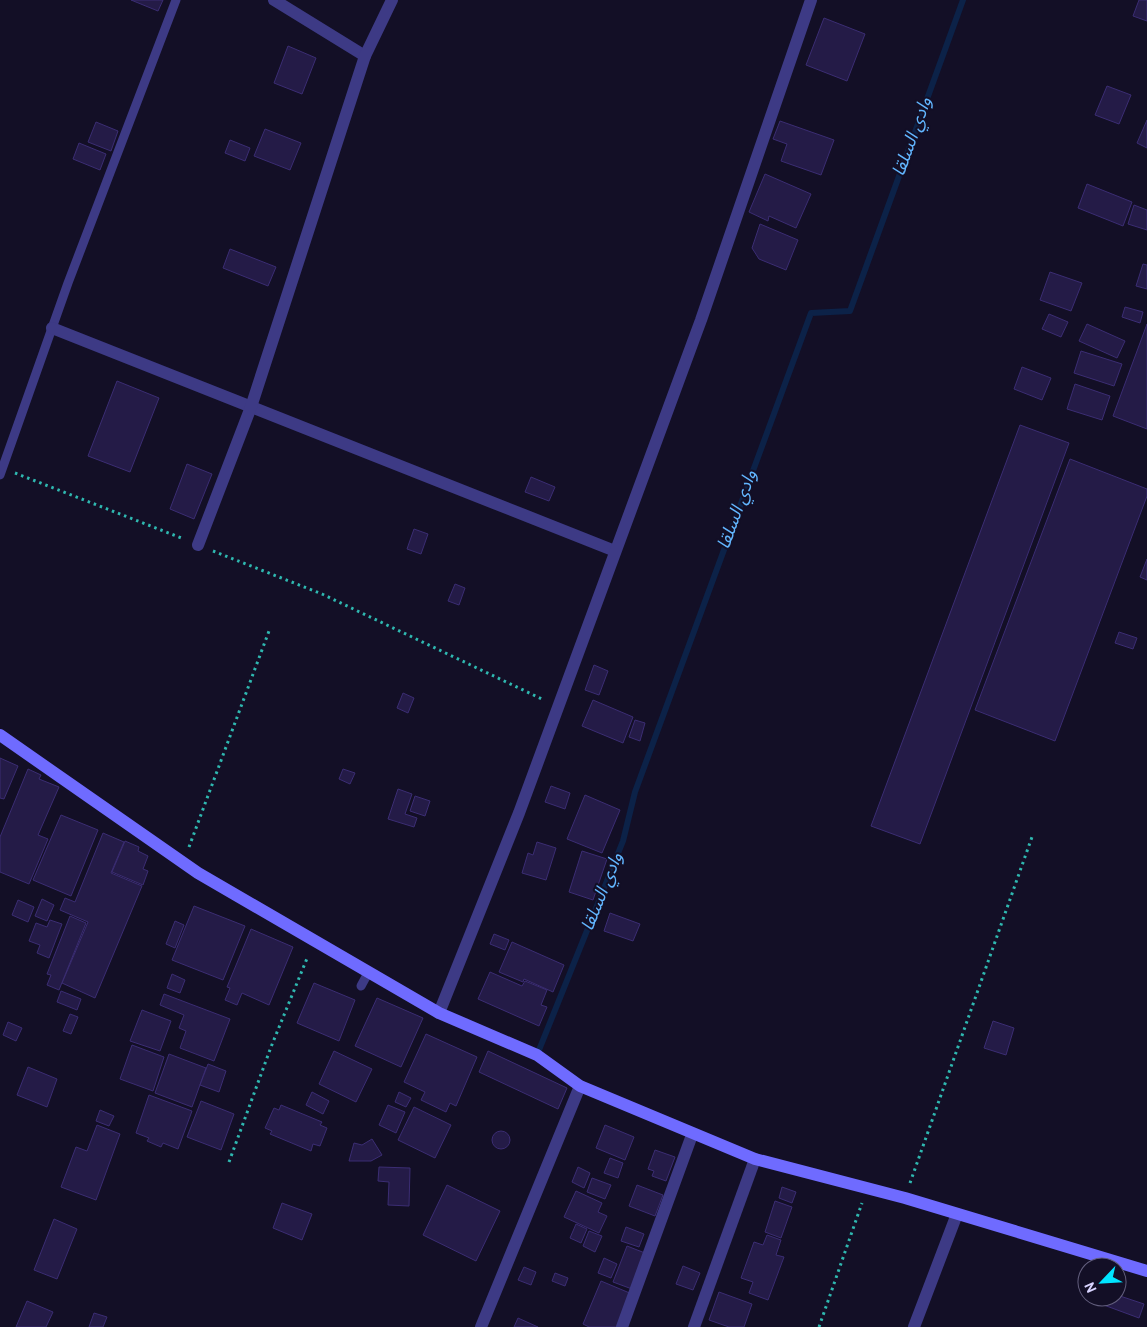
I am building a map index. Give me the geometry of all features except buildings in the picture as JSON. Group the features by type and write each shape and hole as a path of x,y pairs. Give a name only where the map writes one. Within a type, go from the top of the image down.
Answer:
{"street":[{"path":"274,0 364,56"},
{"path":"198,545 251,407 364,56 392,0"},
{"path":"440,1013 519,813 701,320 811,0"},
{"path":"52,328 615,551"},
{"path":"0,735 198,873 440,1013 537,1054 580,1086 692,1135 755,1159 905,1198 1147,1271"},
{"path":"480,1327 580,1086"},
{"path":"622,1327 692,1135"},
{"path":"694,1327 755,1159"},
{"path":"914,1327 957,1214"}],"lane":[{"path":"1,472 52,328 176,0"},
{"path":"361,986 368,973"}],"path":[{"path":"1,472 198,545 322,594 558,707"},
{"path":"183,861 268,631"},
{"path":"905,1198 1032,837"},
{"path":"229,1162 271,1047 315,940"},
{"path":"819,1327 868,1188"}],"waterway":[{"name":"وادي السلقا","path":"537,1055 623,841 635,792 811,313 850,311 963,0"}]}
